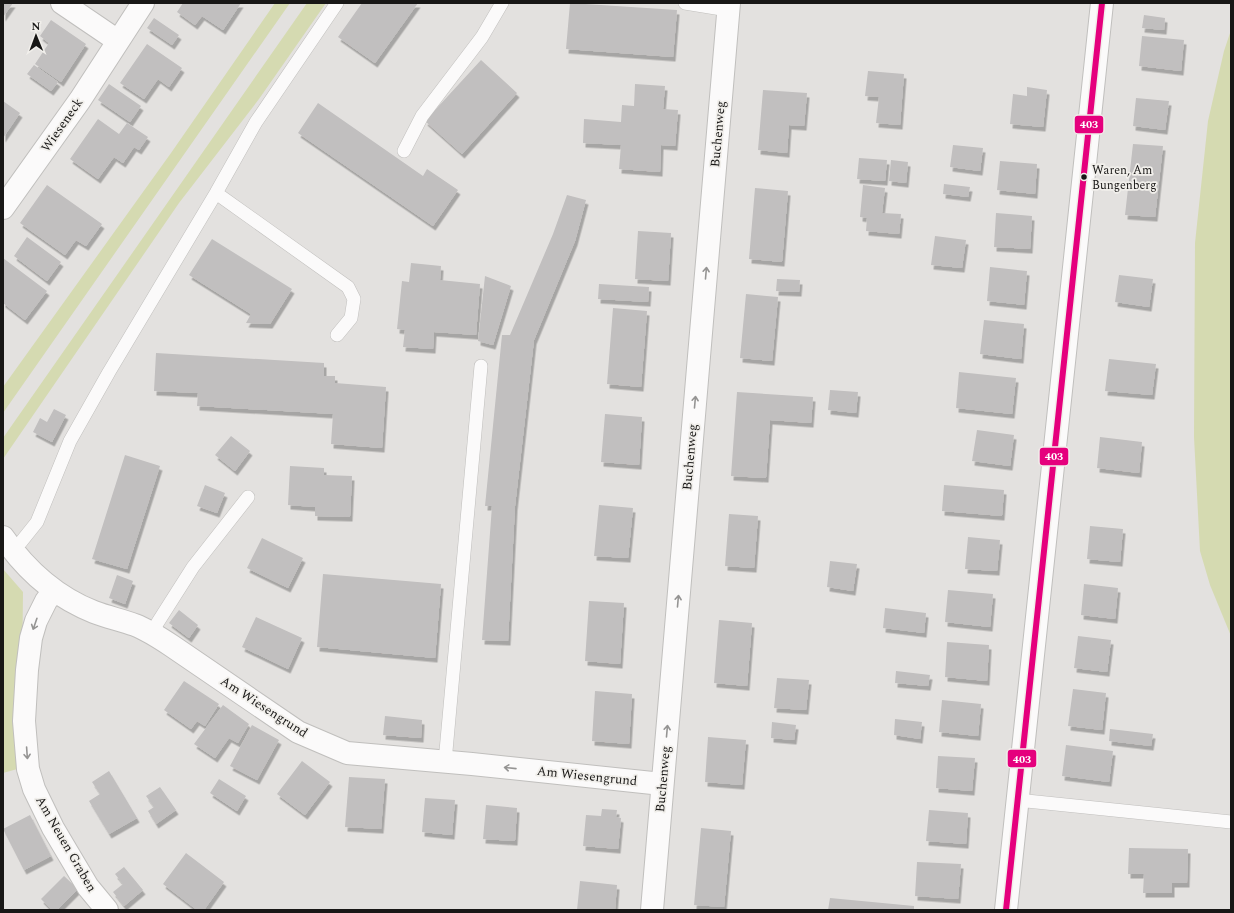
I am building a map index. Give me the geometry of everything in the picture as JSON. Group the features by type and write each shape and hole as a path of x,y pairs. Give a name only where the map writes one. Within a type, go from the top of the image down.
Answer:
{"street":[{"path":"62,3 118,41"},
{"name":"Wieseneck","path":"3,208 80,100 143,3"},
{"path":"1006,910 1102,3"},
{"name":"Buchenweg","path":"652,910 728,6"},
{"name":"Am Wiesengrund","path":"7,543 23,564 37,577 74,603 94,612 135,625 152,633 298,732 347,753 472,764 662,784"},
{"name":"Am Neuen Graben","path":"54,590 46,601 36,621 31,638 27,670 24,721 28,770 34,789 53,828 88,887 107,910"}],"lane":[{"path":"7,543 21,542 37,522 70,441 109,372 216,193 256,122 337,3"},
{"path":"404,151 422,116 482,37 502,3"},
{"path":"685,3 728,6"},
{"path":"216,193 348,287 354,299 351,318 337,335"},
{"path":"445,762 481,366"},
{"path":"152,633 193,567 248,497"},
{"path":"1017,800 1231,822"}],"green space":[{"path":"275,3 290,3 3,413 3,387 171,153"},
{"path":"307,3 326,3 259,99 179,203 3,459 3,438"},
{"path":"1231,30 1231,636 1210,585 1200,551 1194,437 1195,243 1208,121 1224,51"},
{"path":"3,569 23,592 21,768 3,773"}],"building":[{"path":"3,3 13,3 3,17"},
{"path":"183,3 241,3 223,30 202,16 195,25 177,12"},
{"path":"362,3 418,3 375,63 338,37"},
{"path":"570,3 677,10 673,57 566,49"},
{"path":"1144,15 1165,18 1164,30 1142,28"},
{"path":"154,18 179,35 172,45 147,28"},
{"path":"51,20 86,44 61,82 35,64 49,43 40,36"},
{"path":"1142,36 1184,40 1181,71 1139,66"},
{"path":"147,44 182,68 169,87 158,79 144,99 120,83"},
{"path":"481,60 517,93 462,154 425,121"},
{"path":"34,65 58,82 51,91 27,74"},
{"path":"868,71 904,74 900,125 876,123 879,97 865,96"},
{"path":"109,84 141,106 130,122 98,100"},
{"path":"635,84 665,86 663,109 678,110 675,146 661,145 660,172 619,169 621,145 583,143 584,119 621,122 622,105 634,106"},
{"path":"1027,87 1047,90 1043,127 1010,124 1013,94 1027,96"},
{"path":"763,90 807,93 804,126 789,125 787,153 758,150"},
{"path":"1136,98 1169,101 1165,130 1133,126"},
{"path":"3,101 20,113 3,138"},
{"path":"318,103 423,176 427,169 458,190 433,226 298,133"},
{"path":"98,119 119,134 127,123 148,137 139,150 134,147 123,163 114,157 98,179 70,159"},
{"path":"1133,144 1163,146 1155,217 1125,215"},
{"path":"953,145 983,148 980,171 950,167"},
{"path":"859,158 887,160 885,181 857,179"},
{"path":"891,160 908,162 906,183 889,181"},
{"path":"1000,161 1037,164 1035,194 997,190"},
{"path":"944,184 970,187 968,197 943,194"},
{"path":"47,185 102,224 86,246 76,240 65,255 20,223"},
{"path":"863,185 885,188 882,213 901,214 899,234 866,231 867,218 860,217"},
{"path":"755,188 788,191 782,262 749,259"},
{"path":"567,195 586,200 575,241 534,340 515,506 508,641 482,640 492,506 485,506 502,335 510,335 553,234"},
{"path":"996,213 1032,216 1030,249 994,247"},
{"path":"638,231 671,233 668,281 635,279"},
{"path":"935,236 966,240 962,268 931,265"},
{"path":"27,237 61,262 47,281 14,256"},
{"path":"212,239 292,289 270,324 246,323 251,314 189,275"},
{"path":"3,258 47,291 25,320 3,303"},
{"path":"411,263 441,266 440,280 480,284 476,335 434,332 433,349 403,347 405,330 397,329 402,281 409,282"},
{"path":"990,267 1027,271 1024,305 987,301"},
{"path":"1119,275 1153,279 1149,307 1115,302"},
{"path":"485,276 511,286 493,345 478,341"},
{"path":"777,279 800,280 799,292 776,291"},
{"path":"599,284 649,287 648,302 598,299"},
{"path":"746,294 778,297 772,361 740,358"},
{"path":"613,308 647,311 641,387 607,384"},
{"path":"984,320 1024,324 1021,359 980,354"},
{"path":"156,353 324,363 324,376 335,376 335,383 386,387 382,448 331,444 333,414 197,406 198,393 154,391"},
{"path":"1109,359 1156,364 1152,395 1105,391"},
{"path":"959,372 1016,378 1012,414 956,408"},
{"path":"830,390 858,392 856,413 828,410"},
{"path":"737,392 813,397 811,423 770,420 766,478 731,476"},
{"path":"54,409 66,415 52,442 33,432 40,418 47,422"},
{"path":"605,414 642,417 639,465 601,462"},
{"path":"977,430 1014,435 1010,466 972,461"},
{"path":"231,436 250,451 235,471 215,455"},
{"path":"1100,437 1142,442 1139,473 1097,468"},
{"path":"125,455 160,466 127,569 92,559"},
{"path":"290,466 324,468 324,475 352,476 350,517 315,516 315,507 288,505"},
{"path":"205,485 225,493 217,513 197,506"},
{"path":"944,485 1004,490 1002,516 942,511"},
{"path":"599,505 633,508 628,558 594,556"},
{"path":"729,514 758,516 754,568 725,566"},
{"path":"1090,526 1123,529 1120,562 1087,559"},
{"path":"968,537 1000,540 997,571 965,569"},
{"path":"262,538 303,558 288,588 247,568"},
{"path":"830,561 857,564 853,591 827,587"},
{"path":"323,574 441,584 435,658 317,647"},
{"path":"117,575 133,581 125,604 109,598"},
{"path":"1084,584 1118,588 1115,619 1081,615"},
{"path":"948,590 993,594 990,627 945,622"},
{"path":"589,601 624,603 620,664 585,661"},
{"path":"885,608 926,613 924,633 883,628"},
{"path":"179,610 198,625 189,638 169,623"},
{"path":"256,617 302,638 288,669 242,647"},
{"path":"719,620 752,623 747,686 714,683"},
{"path":"1078,636 1111,640 1107,672 1074,668"},
{"path":"947,642 989,645 987,681 945,677"},
{"path":"896,671 930,675 928,686 895,683"},
{"path":"777,678 809,680 806,710 774,708"},
{"path":"184,681 219,704 205,726 197,721 191,729 164,710"},
{"path":"1073,689 1106,693 1102,730 1068,726"},
{"path":"595,691 632,694 629,744 592,741"},
{"path":"942,700 981,704 978,736 939,732"},
{"path":"223,705 249,724 238,743 229,738 215,758 194,744"},
{"path":"385,716 422,720 421,738 383,735"},
{"path":"895,719 922,722 920,739 894,735"},
{"path":"772,722 796,725 794,740 771,738"},
{"path":"252,725 279,740 257,780 230,766"},
{"path":"1110,729 1153,734 1151,746 1109,741"},
{"path":"708,737 746,740 742,785 705,782"},
{"path":"1066,745 1113,751 1109,782 1062,776"},
{"path":"938,756 975,758 972,791 936,788"},
{"path":"302,761 330,782 305,815 277,794"},
{"path":"109,771 137,818 109,834 89,801 100,794 92,782"},
{"path":"349,777 385,779 381,829 345,827"},
{"path":"219,779 246,796 237,811 210,793"},
{"path":"160,787 176,810 156,824 148,811 154,807 146,796"},
{"path":"425,798 455,800 452,835 422,832"},
{"path":"486,805 517,808 515,841 483,839"},
{"path":"602,809 617,810 616,817 621,818 618,849 583,846 586,815 601,816"},
{"path":"929,810 968,813 966,844 926,841"},
{"path":"30,815 51,856 24,870 3,829"},
{"path":"701,828 731,831 724,907 694,905"},
{"path":"1129,848 1188,849 1187,883 1172,883 1172,893 1143,893 1144,874 1128,874"},
{"path":"186,853 224,882 204,910 197,910 163,884"},
{"path":"917,862 961,864 958,899 915,896"},
{"path":"124,867 143,890 124,906 113,892 123,884 115,874"},
{"path":"64,876 78,889 57,910 52,910 41,899"},
{"path":"580,881 617,885 615,910 577,910"},
{"path":"830,898 914,906 914,910 828,910"}],"transit line":[{"name":"403","path":"1006,910 1102,3"}],"place":[{"name":"Waren, Am Bungenberg","path":"1084,177"}]}
